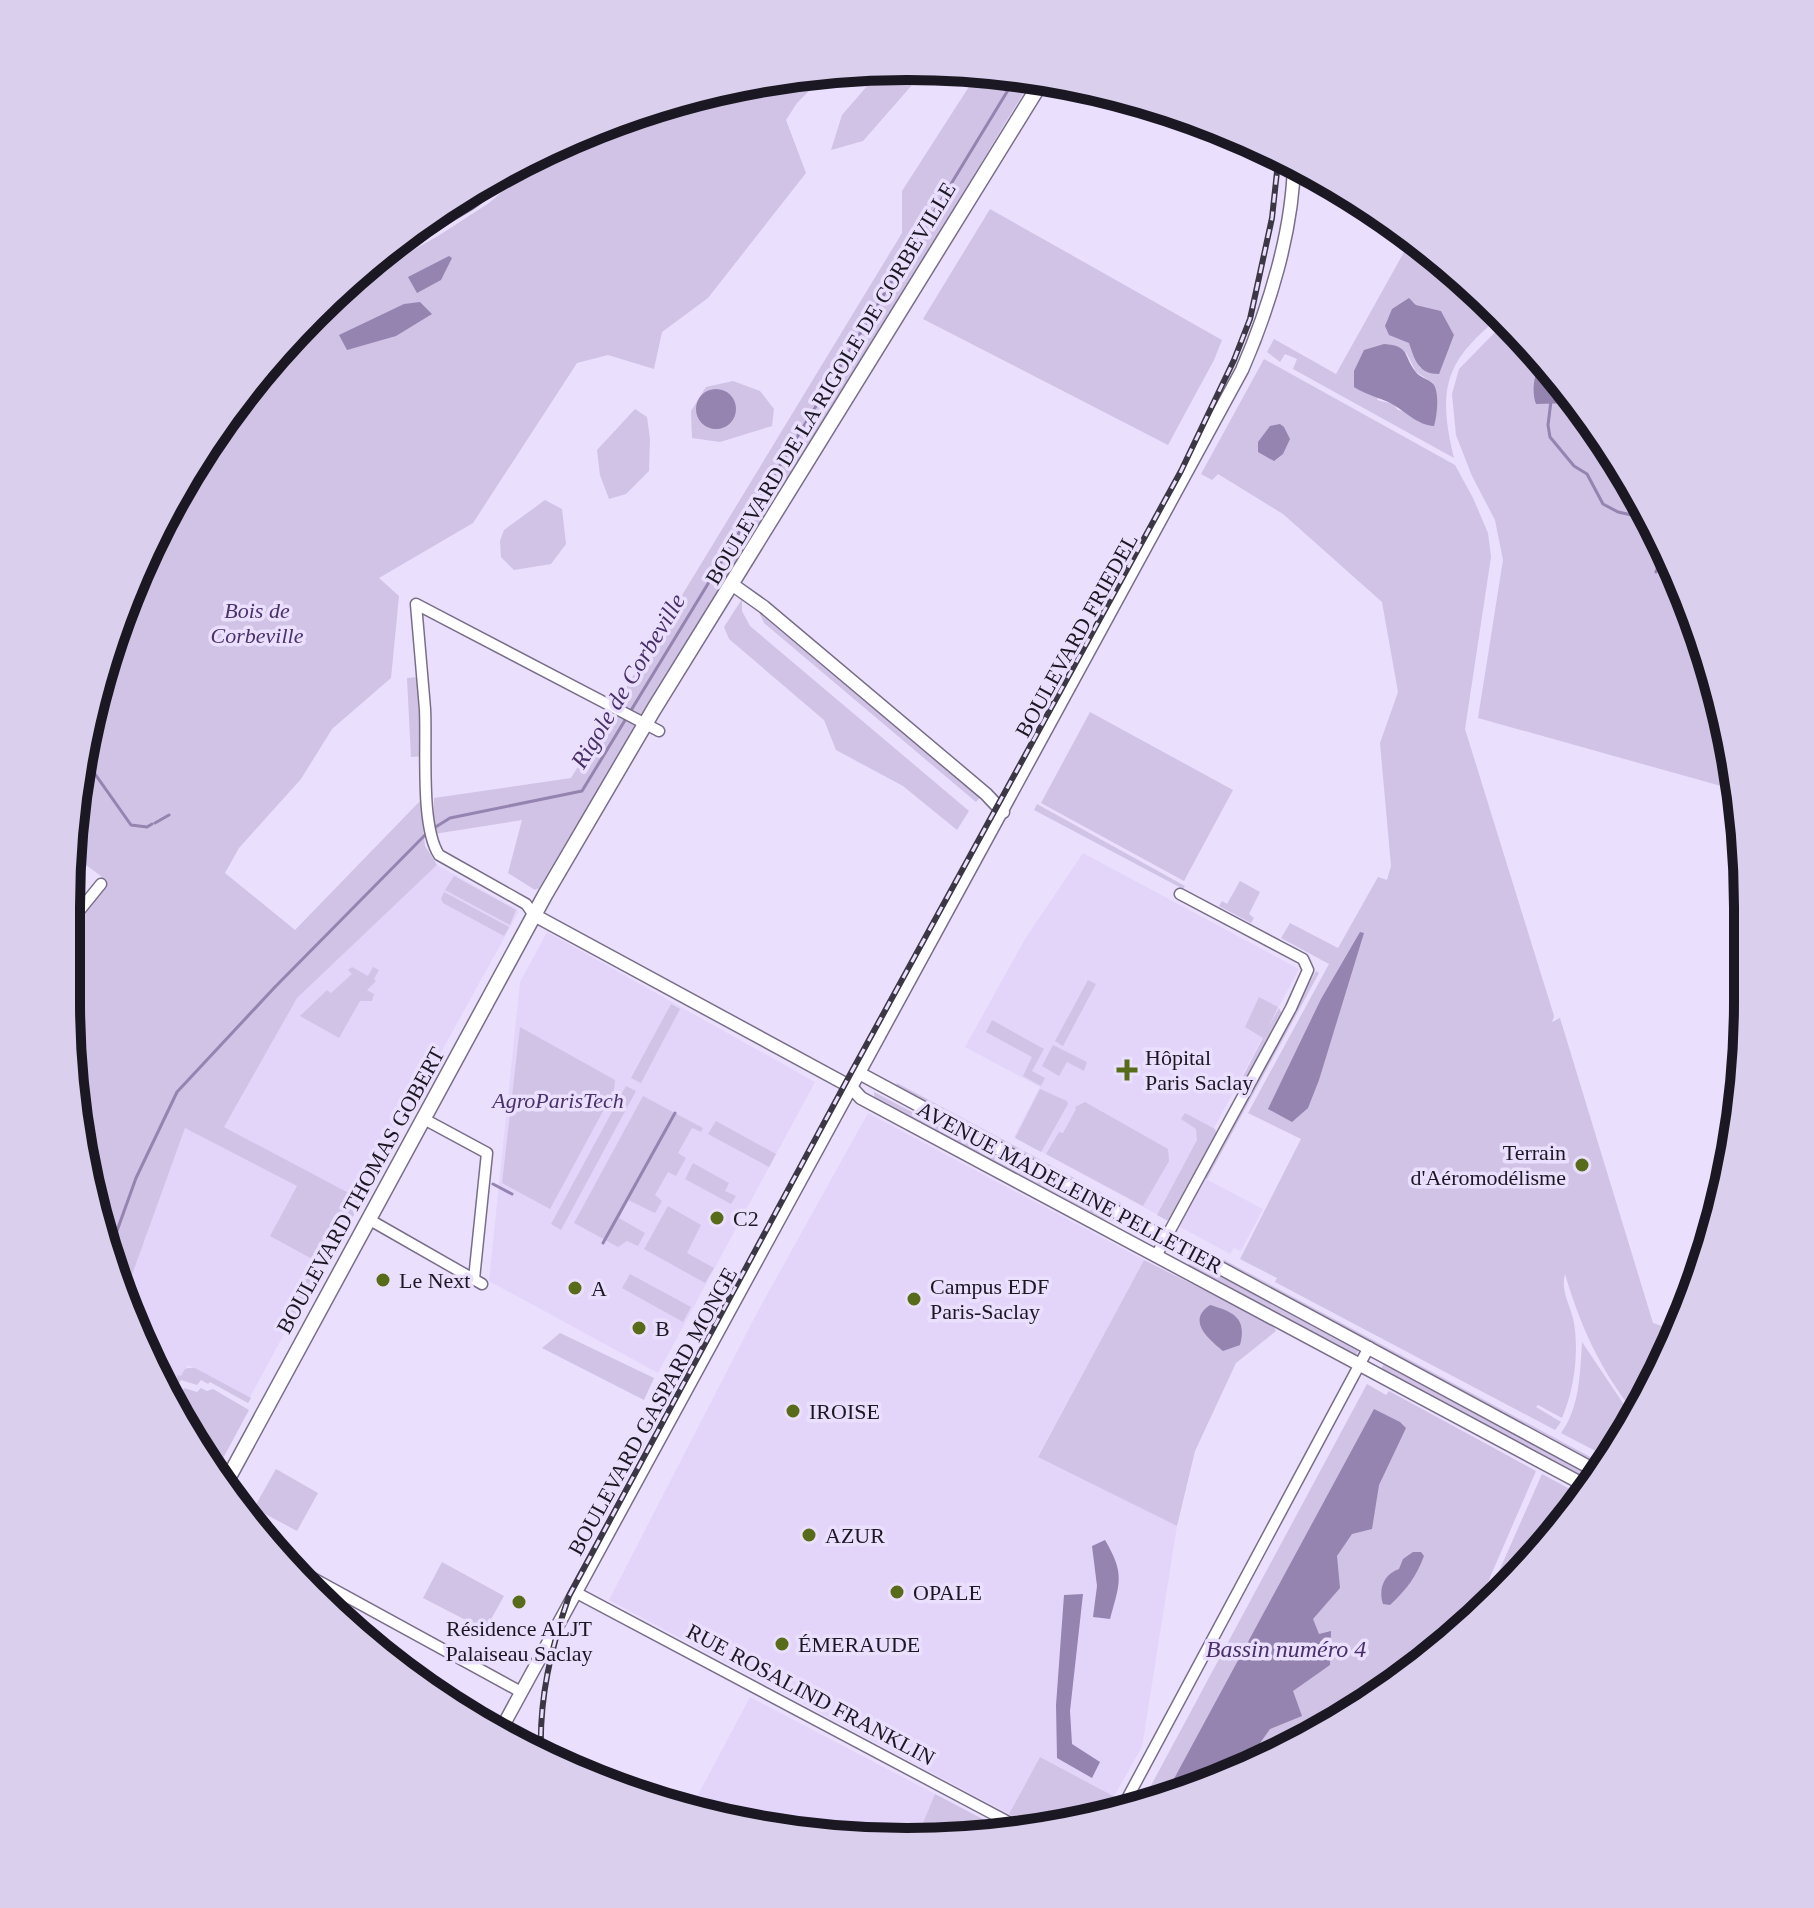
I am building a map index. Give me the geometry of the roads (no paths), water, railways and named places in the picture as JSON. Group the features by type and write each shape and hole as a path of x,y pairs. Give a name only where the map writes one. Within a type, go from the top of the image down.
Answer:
{"main road":[{"name":"BOULEVARD DE LA RIGOLE DE CORBEVILLE","path":"534,915 646,724 1036,91"},
{"name":"BOULEVARD THOMAS GOBERT","path":"230,1475 534,915"}],"street":[{"name":"BOULEVARD FRIEDEL","path":"840,1107 1242,370 1263,319 1283,245 1292,176"},
{"path":"733,585 788,627 986,794 1003,812"},
{"path":"534,915 526,904 439,855 432,844 427,823 424,708 416,604 646,724"},
{"path":"80,910 101,884"},
{"path":"1156,1256 1291,1008 1308,970 1303,959 1180,894"},
{"name":"AVENUE MADELEINE PELLETIER","path":"534,915 851,1087 861,1098 1579,1482"},
{"name":"AVENUE MADELEINE PELLETIER","path":"859,1073 1590,1467"},
{"name":"BOULEVARD GASPARD MONGE","path":"504,1723 840,1107"},
{"path":"370,1220 478,1282 487,1153 424,1119"},
{"path":"1127,1798 1369,1347"},
{"path":"316,1580 521,1692"},
{"name":"RUE ROSALIND FRANKLIN","path":"575,1592 1008,1822"}],"water":[{"path":"449,256 452,258 441,280 417,293 408,277"},
{"path":"1409,298 1416,305 1441,311 1454,335 1439,374 1422,369 1409,343 1389,335 1385,326 1392,309"},
{"path":"420,302 432,314 396,336 347,350 339,335 404,304"},
{"path":"1384,344 1402,349 1417,374 1433,384 1437,401 1434,426 1422,423 1392,404 1354,387 1354,371 1364,350"},
{"path":"1537,372 1562,403 1536,404 1534,381"},
{"path":"716,389 730,395 736,409 730,423 716,429 702,423 696,409 702,395"},
{"path":"1280,424 1290,439 1283,454 1274,461 1258,452 1258,442 1270,426"},
{"path":"1360,932 1364,933 1319,1080 1308,1108 1292,1122 1268,1109 1321,999"},
{"path":"1210,1305 1226,1310 1240,1322 1240,1345 1223,1351 1202,1330 1200,1317"},
{"name":"Bassin numéro 4","path":"1374,1409 1400,1422 1406,1428 1379,1485 1372,1529 1352,1534 1337,1556 1340,1588 1313,1619 1319,1634 1331,1631 1330,1665 1293,1691 1302,1716 1270,1729 1254,1751 1171,1785"},
{"path":"1105,1540 1116,1561 1119,1578 1110,1619 1093,1617 1097,1586 1092,1546"},
{"path":"1413,1552 1421,1552 1424,1556 1414,1577 1390,1605 1383,1604 1381,1593 1386,1578 1399,1569 1403,1559"},
{"path":"1083,1594 1070,1711 1072,1744 1100,1762 1092,1778 1057,1758 1056,1705 1064,1595"}],"waterway":[{"name":"Rigole de Corbeville","path":"434,828 450,818 582,791 1010,87"},
{"path":"1551,401 1550,437 1574,466 1587,474 1603,504 1635,516"},
{"path":"1656,572 1659,564"},
{"path":"92,770 131,825 147,827 152,824"},
{"path":"155,823 169,815"},
{"name":"Rigole de Corbeville","path":"115,1237 136,1178 177,1092 274,988 428,832"},
{"path":"603,1243 675,1113"},
{"path":"493,1184 512,1194"}],"railway":[{"path":"541,1743 548,1674 569,1596 1181,471 1234,360 1250,319 1272,218 1277,167"}],"place":[{"name":"Hôpital Paris Saclay","path":"1127,1070"},
{"name":"Terrain d'Aéromodélisme","path":"1582,1165"},
{"name":"C2","path":"717,1218"},
{"name":"Le Next","path":"383,1280"},
{"name":"A","path":"575,1288"},
{"name":"Campus EDF Paris-Saclay","path":"914,1299"},
{"name":"B","path":"639,1328"},
{"name":"IROISE","path":"793,1411"},
{"name":"AZUR","path":"809,1535"},
{"name":"OPALE","path":"897,1592"},
{"name":"Résidence ALJT Palaiseau Saclay","path":"519,1602"},
{"name":"ÉMERAUDE","path":"782,1644"}],"park label":[{"name":"Bois de Corbeville","path":"257,622"},
{"name":"AgroParisTech","path":"558,1100"}]}
